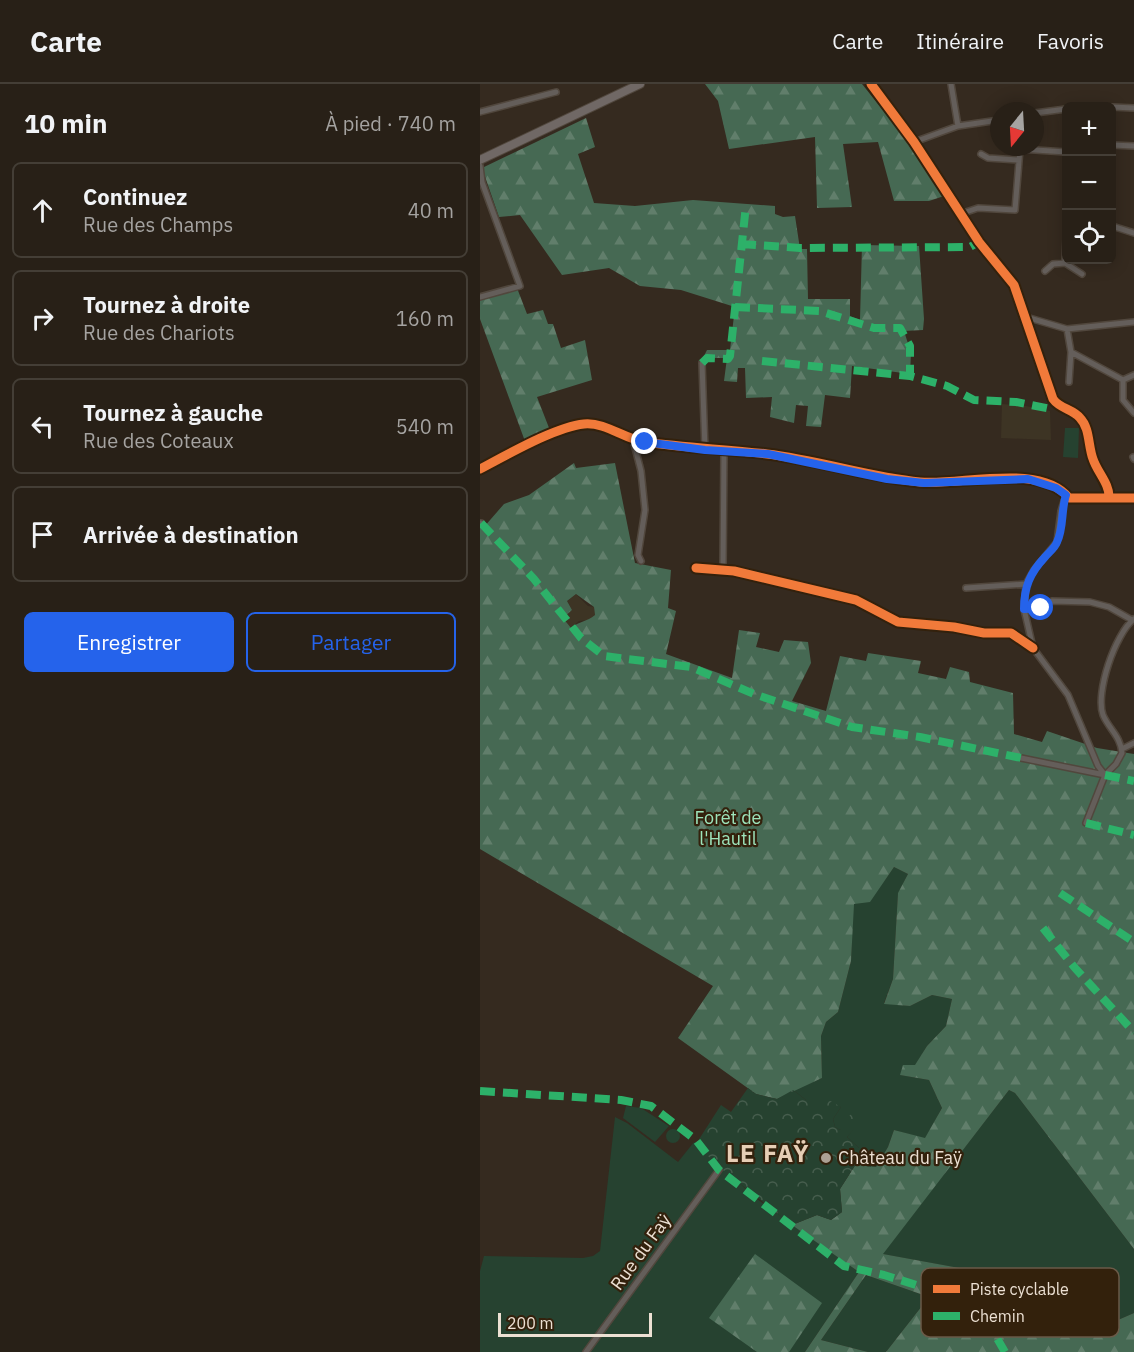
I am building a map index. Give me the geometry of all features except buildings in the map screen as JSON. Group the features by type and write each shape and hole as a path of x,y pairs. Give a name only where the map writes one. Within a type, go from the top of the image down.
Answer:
{"main road":[{"path":"480,160 640,84"}],"street":[{"path":"871,84 914,142 979,242 1009,276 1026,317 1053,399 1060,407 1080,418 1086,428 1094,462 1107,486 1108,498"},
{"path":"951,84 958,126"},
{"path":"480,112 556,92"},
{"path":"1116,107 1134,108"},
{"path":"1044,112 1062,110"},
{"path":"914,142 958,126 990,121"},
{"path":"1116,145 1134,146"},
{"path":"960,214 969,208 1015,210 1020,149 1062,152"},
{"path":"981,154 988,158 1019,159"},
{"path":"480,166 483,182 520,286 480,297"},
{"path":"1116,227 1134,233"},
{"path":"1045,271 1053,264 1062,263"},
{"path":"1067,264 1082,274"},
{"path":"1026,317 1067,329 1134,322"},
{"path":"1067,329 1071,352 1069,382"},
{"path":"1071,352 1123,380"},
{"path":"702,363 705,450"},
{"path":"1123,380 1134,375"},
{"path":"1123,380 1123,400 1134,413"},
{"path":"480,469 537,441 582,424 603,426 633,440 705,450 768,454 887,479 924,483 1028,479 1056,488 1069,498 1134,498"},
{"path":"633,440 641,471 645,510 638,555 640,561"},
{"path":"723,570 724,451"},
{"path":"1033,648 1024,609 1026,584 1034,570 1058,542 1061,511 1066,495"},
{"path":"696,568 723,570 856,600 897,622 954,627 984,633 1011,633 1033,648 1068,695 1098,766 1105,775"},
{"path":"966,588 1026,584"},
{"path":"1024,609 1041,608 1052,601 1090,602 1109,607 1133,620 1114,649 1101,703 1104,716 1118,736 1122,749 1116,764 1105,775 1086,823"},
{"path":"1122,749 1134,743"},
{"path":"1021,758 1105,775"},
{"name":"Rue du Faÿ","path":"586,1352 719,1170"}],"shaded area":[{"path":"1002,404 1050,411 1051,440 1001,438"},
{"path":"576,594 588,606 594,607 595,615 589,620 579,621 571,628 563,618 572,610 567,601"}],"green space":[{"path":"705,84 862,84 950,194 929,201 894,201 878,142 843,144 852,207 817,208 815,137 729,149 718,101"},
{"path":"586,118 595,147 578,154 594,203 635,206 693,200 775,206 775,214 783,217 795,216 800,249 807,249 808,299 850,299 850,316 860,320 862,245 919,246 924,319 923,330 904,331 911,353 910,374 852,366 850,398 825,395 821,427 806,426 808,406 796,405 794,423 770,417 772,397 746,398 745,368 738,368 737,382 724,381 727,358 703,358 707,350 730,350 735,307 681,290 640,286 609,268 562,275 520,215 499,217 482,168"},
{"path":"517,288 527,314 543,310 548,324 553,324 561,348 585,340 592,380 537,397 551,433 526,444 480,319 480,299"},
{"path":"1065,428 1079,428 1078,458 1063,457"},
{"name":"Forêt de l'Hautil","path":"574,463 576,468 615,463 635,563 671,570 668,608 676,611 666,654 732,678 739,630 760,633 756,647 779,652 784,640 808,642 811,663 792,701 826,711 840,656 866,661 868,653 921,661 918,673 946,679 950,667 969,672 970,682 1013,693 1014,734 1042,742 1047,731 1097,748 1134,754 1134,1249 1015,1093 1009,1090 883,1254 959,1268 921,1268 921,1294 866,1275 821,1340 868,1352 805,1352 859,1272 792,1225 817,1215 831,1220 842,1212 840,1189 856,1164 876,1167 888,1147 894,1130 925,1138 942,1108 929,1080 900,1075 903,1065 915,1065 927,1046 946,1026 952,999 932,995 910,1006 884,1004 893,979 898,893 908,874 894,867 870,902 854,904 851,961 838,1012 826,1022 821,1036 822,1078 777,1099 756,1094 678,1038 713,986 480,849 480,528 484,527 504,504 529,495","holes":["576,594 594,607 595,615 571,628 563,618 572,610 567,601"]},
{"path":"894,867 908,874 898,894 893,979 884,1003 910,1006 932,995 952,999 946,1026 927,1046 915,1066 901,1075 929,1080 942,1108 925,1139 894,1130 888,1147 876,1167 871,1167 871,1148 859,1148 847,1137 861,1119 840,1130 835,1127 833,1119 841,1107 806,1100 793,1090 822,1078 821,1036 826,1022 838,1012 851,961 853,903 884,881"},
{"path":"748,1088 756,1094 777,1099 793,1090 806,1100 816,1093 841,1107 833,1119 835,1127 840,1130 852,1112 862,1120 847,1137 859,1148 871,1148 871,1167 856,1164 840,1189 842,1212 831,1220 817,1215 792,1225 719,1167 696,1144 721,1105 731,1112"},
{"path":"1009,1090 1015,1093 1134,1249 1134,1313 1119,1320 1119,1268 959,1268 882,1254"},
{"path":"626,1106 641,1108 669,1126 655,1142 623,1118"},
{"path":"615,1117 627,1123 678,1162 694,1142 757,1199 859,1272 805,1352 480,1352 480,1271 484,1256 583,1258 593,1256 600,1251"},
{"path":"673,1129 678,1131 680,1136 678,1141 673,1143 668,1141 666,1136 668,1131"},
{"path":"755,1254 822,1303 789,1352 757,1352 709,1318"},
{"path":"866,1275 921,1294 921,1307 886,1352 868,1352 821,1340"},
{"name":"Forêt de l'Hautil","path":"921,1307 921,1337 1119,1337 1119,1320 1134,1313 1134,1352 886,1352"}],"marked path":[{"path":"702,363 707,358 728,359 730,356 746,205"},
{"path":"741,244 800,248 970,247 979,242"},
{"path":"735,307 820,311 874,328 900,328 910,346 910,376"},
{"path":"762,361 910,376 947,386 974,400 1016,402 1051,409 1056,403"},
{"path":"481,523 534,579 581,638 604,656 691,667 754,694 852,727 920,737 1021,758"},
{"path":"1105,775 1134,781"},
{"path":"1086,823 1134,835"},
{"path":"1060,893 1134,942"},
{"path":"1043,928 1075,968 1134,1032"},
{"path":"480,1091 621,1100 651,1106 696,1140 719,1170 844,1266 921,1286"},
{"path":"996,1337 1005,1352"}],"cycle path":[{"path":"871,84 914,142 979,242 1014,285 1053,399 1077,415 1083,422 1091,454 1105,483 1109,498"},
{"path":"480,469 559,430 592,424 645,442 786,457 901,480 937,482 1020,478 1056,487 1069,498 1134,498"},
{"path":"696,568 734,571 856,600 898,622 954,627 984,633 1011,633 1033,648"}],"place":[{"name":"Château du Faÿ","path":"826,1158"}],"district":[{"name":"LE FAŸ","path":"768,1154"}],"route":[{"path":"645,442 705,450 768,454 887,479 924,483 1028,479 1056,488 1066,495 1061,511 1058,542 1034,570 1026,584 1024,595 1024,609 1041,608"}]}
